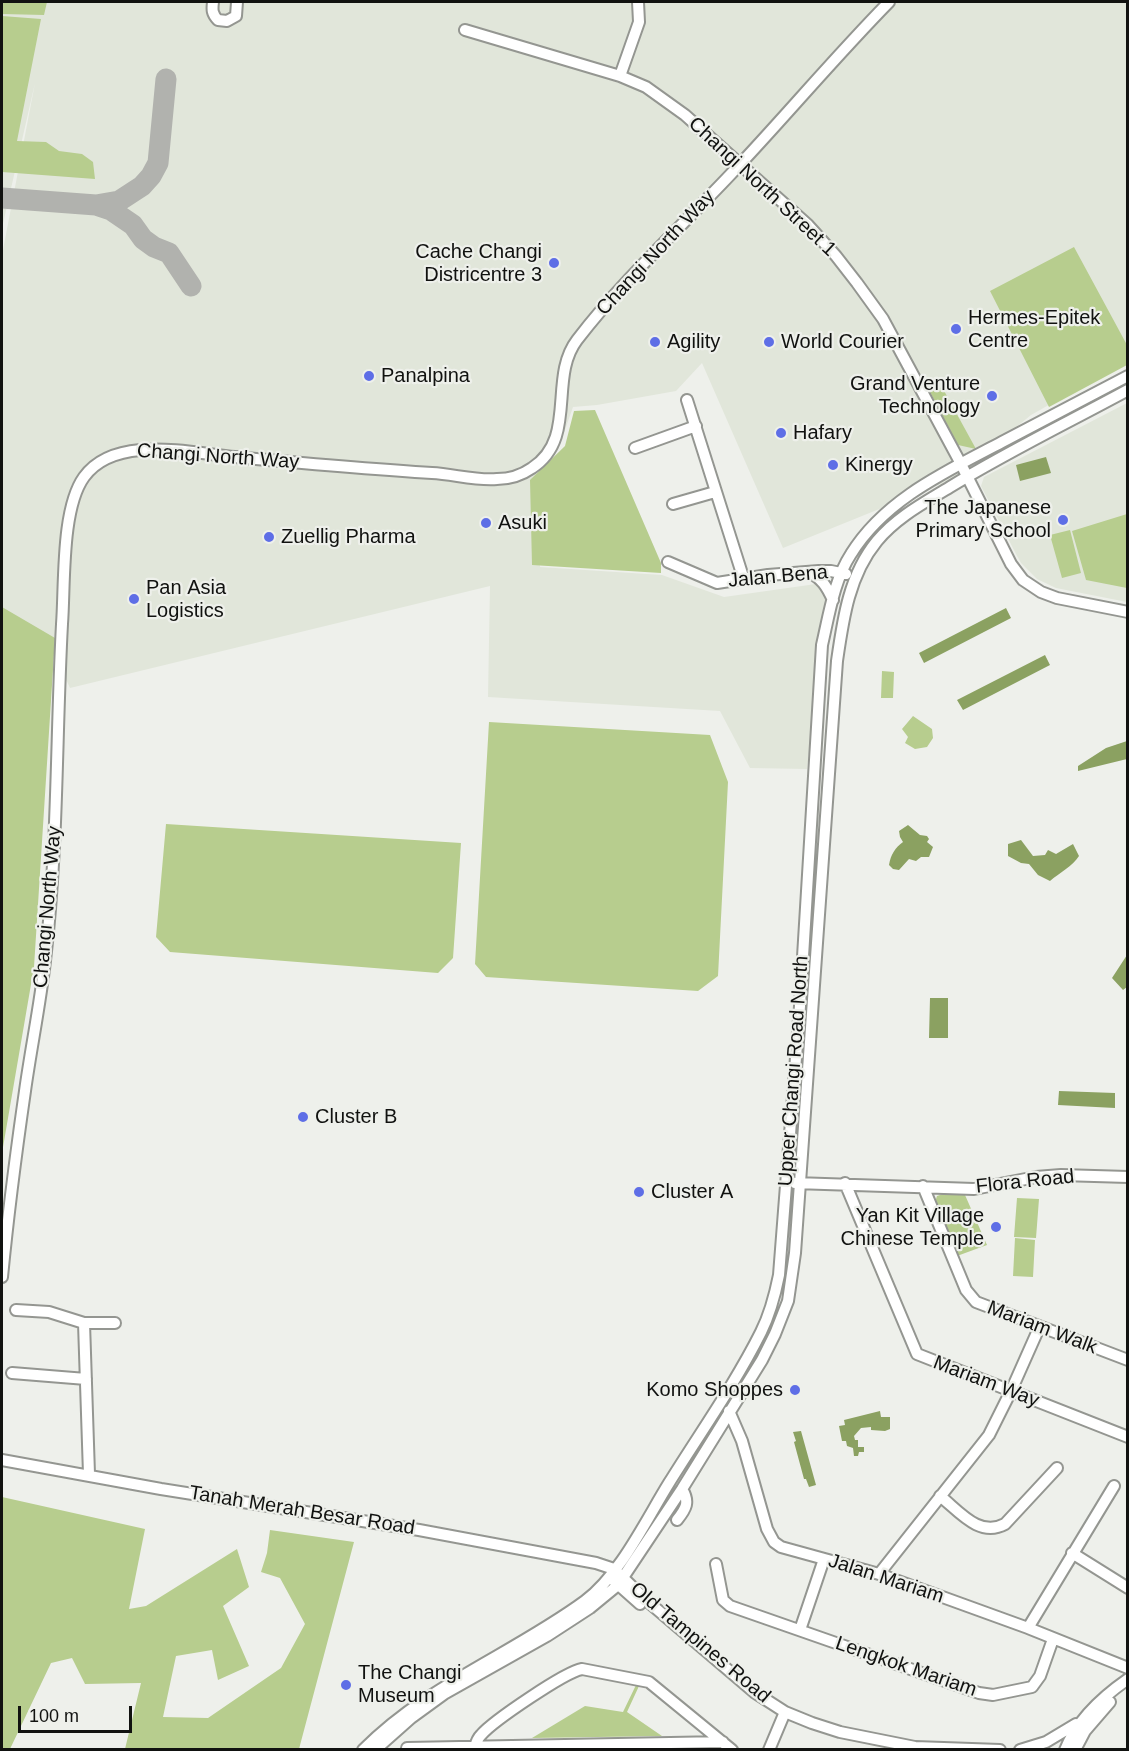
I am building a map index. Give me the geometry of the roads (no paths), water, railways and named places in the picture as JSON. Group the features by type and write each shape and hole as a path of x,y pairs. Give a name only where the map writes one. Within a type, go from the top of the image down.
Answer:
{"street":[{"path":"213,2 214,16 218,20 227,21 236,16 237,2"},
{"path":"620,76 639,22 638,2"},
{"name":"Changi North Way","path":"2,1277 25,1089 46,960 53,859 68,527 76,492 86,475 95,465 127,451 168,450 354,468 451,474 494,480 529,471 546,455 558,434 562,416 565,366 571,349 614,295 739,165 889,2"},
{"name":"Changi North Street 1","path":"465,30 620,76 646,87 685,115 805,223 851,274 883,319 961,464 1011,564 1023,580 1041,592 1056,598 1128,612"},
{"name":"Upper Changi Road North","path":"363,1749 419,1702 584,1602 596,1592 636,1538 720,1401 755,1343 774,1301 800,1006 822,645 833,600 849,555 872,525 911,493 1128,376"},
{"name":"Upper Changi Road North","path":"375,1749 411,1718 444,1694 547,1636 603,1598 620,1581 682,1489 762,1360 788,1301 795,1253 837,661 842,626 855,578 877,541 898,520 967,476 1128,390"},
{"path":"687,400 744,580"},
{"path":"635,448 696,426"},
{"path":"673,504 715,492"},
{"name":"Jalan Bena","path":"668,562 711,581 744,580 768,575 807,572 842,572 855,578"},
{"path":"807,572 815,575 826,585 833,600"},
{"path":"806,888 823,881"},
{"name":"Flora Road","path":"923,1186 974,1188 1061,1175 1128,1177"},
{"path":"785,1183 923,1186"},
{"name":"Mariam Way","path":"845,1183 917,1353 1128,1437"},
{"name":"Mariam Walk","path":"923,1186 971,1298 985,1307 1128,1360"},
{"path":"16,1310 49,1312 84,1323 115,1323"},
{"path":"84,1323 89,1474"},
{"path":"879,1574 989,1435 1039,1328"},
{"path":"12,1373 86,1378"},
{"name":"Jalan Mariam","path":"729,1411 741,1441 767,1529 774,1542 781,1547 879,1574 1028,1628 1128,1668"},
{"name":"Tanah Merah Besar Road","path":"2,1460 89,1474 161,1489 419,1530 602,1565 611,1573"},
{"path":"940,1496 971,1522 992,1529 998,1528 1005,1524 1057,1468"},
{"path":"1028,1628 1114,1486"},
{"name":"Upper Changi Road North","path":"677,1520 686,1508 687,1502 682,1489"},
{"path":"1072,1553 1128,1588"},
{"path":"634,1589 636,1559"},
{"path":"800,1630 824,1559"},
{"name":"Lengkok Mariam","path":"716,1564 726,1604 979,1693 993,1695 1032,1687 1041,1676 1053,1639"},
{"name":"Old Tampines Road","path":"611,1573 637,1601 686,1645 750,1697 783,1715 838,1739 892,1749"},
{"name":"Old Tampines Road","path":"620,1581 634,1589 783,1715 840,1732 915,1747 1000,1749"},
{"path":"603,1598 637,1601"},
{"path":"475,1747 482,1733 533,1695 574,1670 582,1669 649,1682 727,1746"},
{"path":"1065,1749 1099,1703 1128,1679"},
{"path":"1020,1749 1046,1742 1083,1726 1128,1688"},
{"path":"770,1749 783,1715"},
{"path":"1075,1749 1083,1726"},
{"path":"1083,1726 1083,1749"},
{"path":"407,1748 727,1746"}],"place":[{"name":"Cache Changi Districentre 3","path":"554,263"},
{"name":"Hermes-Epitek Centre","path":"956,329"},
{"name":"Agility","path":"655,342"},
{"name":"World Courier","path":"769,342"},
{"name":"Panalpina","path":"369,376"},
{"name":"Grand Venture Technology","path":"992,396"},
{"name":"Hafary","path":"781,433"},
{"name":"Kinergy","path":"833,465"},
{"name":"The Japanese Primary School","path":"1063,520"},
{"name":"Asuki","path":"486,523"},
{"name":"Zuellig Pharma","path":"269,537"},
{"name":"Pan Asia Logistics","path":"134,599"},
{"name":"Cluster B","path":"303,1117"},
{"name":"Cluster A","path":"639,1192"},
{"name":"Yan Kit Village Chinese Temple","path":"996,1227"},
{"name":"Komo Shoppes","path":"795,1390"},
{"name":"The Changi Museum","path":"346,1685"}]}
